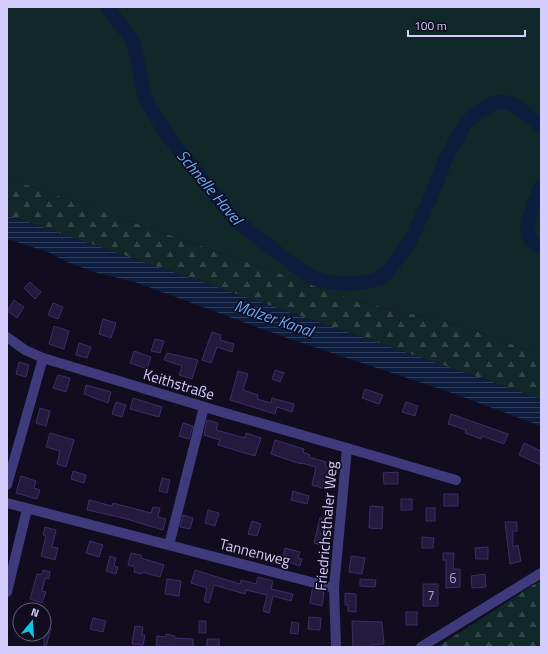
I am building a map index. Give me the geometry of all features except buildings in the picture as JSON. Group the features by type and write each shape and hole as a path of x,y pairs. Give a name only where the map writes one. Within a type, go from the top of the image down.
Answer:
{"street":[{"name":"Keithstraße","path":"7,337 25,350 43,358 204,407 347,448"},
{"path":"7,485 43,358"},
{"path":"168,545 204,407"},
{"name":"Friedrichsthaler Weg","path":"336,647 334,588 347,448 456,480"},
{"name":"Tannenweg","path":"7,503 334,588"},
{"path":"7,592 27,509"},
{"path":"421,647 541,573"}],"green space":[{"path":"7,7 541,7 541,355 462,326 360,302 7,178"},
{"path":"7,178 360,302 462,326 541,355 541,399 7,215"},
{"path":"541,580 541,647 437,647"}],"water":[{"name":"Malzer Kanal","path":"7,215 541,399 541,426 455,394 284,337 135,282 98,273 69,263 48,252 7,239"}],"waterway":[{"name":"Schnelle Havel","path":"107,7 128,34 134,45 144,95 153,112 167,135 235,220 299,269 312,277 328,282 344,284 367,282 377,279 388,272 410,241 430,199 445,160 465,124 474,115 493,103 501,101 519,108 541,126"},
{"name":"Schnelle Havel","path":"541,186 531,211 528,228 529,236 533,242 541,247"}]}
